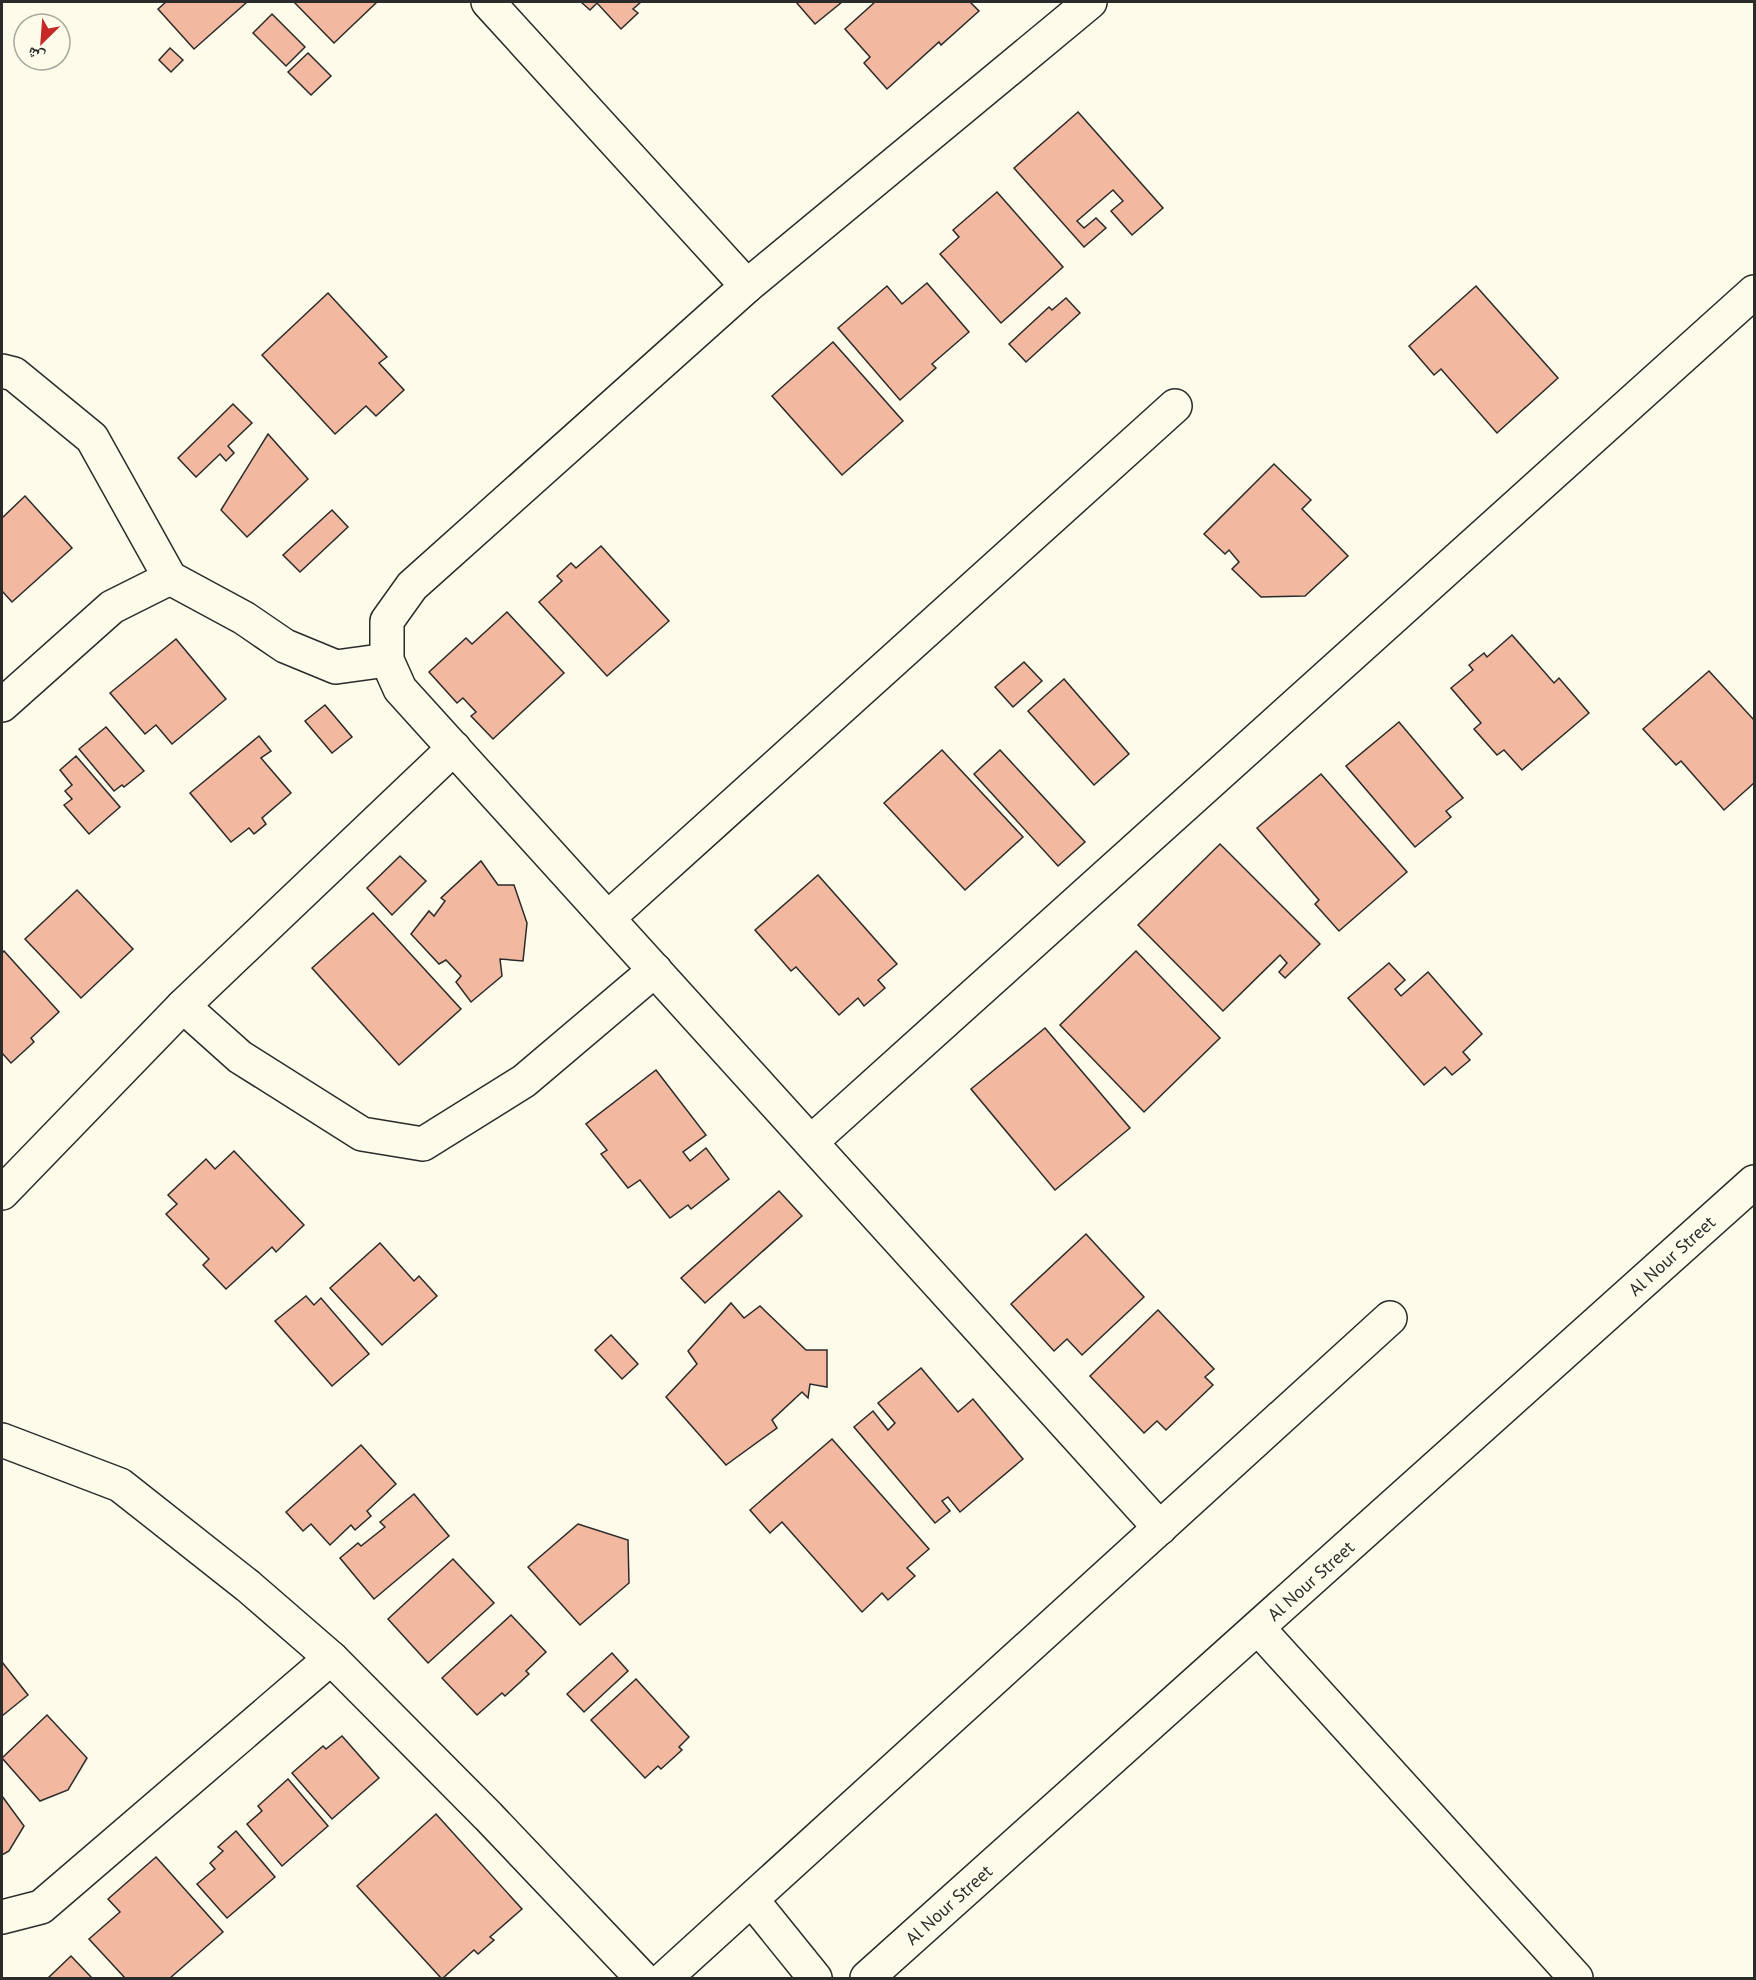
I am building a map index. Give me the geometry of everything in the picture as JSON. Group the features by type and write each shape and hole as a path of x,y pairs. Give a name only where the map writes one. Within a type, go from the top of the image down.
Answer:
{"street":[{"path":"488,2 747,286"},
{"path":"1085,3 747,286 412,586 387,621 387,660 400,689 1160,1528"},
{"path":"811,1142 1755,292"},
{"path":"2,371 14,374 92,438 170,578 244,618 285,646 336,667 387,660"},
{"path":"608,918 1175,406"},
{"path":"2,705 112,607 170,578"},
{"path":"2,1193 183,1006 454,748"},
{"path":"183,1006 240,1057 362,1134 423,1144 524,1082 656,970"},
{"name":"Al Nour Street","path":"867,1978 1755,1182"},
{"path":"665,1978 1390,1318"},
{"path":"2,1440 120,1485 248,1586 331,1658 488,1816 642,1978"},
{"path":"1258,1628 1576,1978"},
{"path":"2,1917 41,1906 331,1658"},
{"path":"752,1900 816,1978"}],"building":[{"path":"166,2 247,2 194,49 158,9"},
{"path":"294,2 377,2 334,43"},
{"path":"581,2 641,2 633,9 638,13 621,29 597,3 590,10"},
{"path":"796,2 842,2 815,24"},
{"path":"875,2 970,2 979,11 941,45 939,42 887,89 864,63 870,57 845,29"},
{"path":"272,14 305,47 286,66 253,33"},
{"path":"170,48 183,60 171,72 159,60"},
{"path":"308,53 331,76 311,95 288,72"},
{"path":"1078,112 1163,208 1132,235 1111,211 1123,201 1113,190 1077,221 1084,228 1096,218 1106,228 1084,247 1014,168"},
{"path":"997,192 1063,267 1001,323 940,254 959,237 953,230"},
{"path":"927,283 969,332 932,364 936,368 900,400 838,328 887,286 902,304"},
{"path":"1476,286 1558,378 1497,433 1441,369 1434,375 1409,346"},
{"path":"328,293 387,357 379,363 404,390 376,416 366,406 335,434 262,355"},
{"path":"1066,298 1080,313 1026,362 1009,344 1049,307 1052,310"},
{"path":"833,342 903,421 842,475 772,396"},
{"path":"233,404 252,423 228,446 234,453 226,461 220,454 196,477 178,458"},
{"path":"268,434 308,479 247,537 221,510"},
{"path":"1274,464 1311,500 1302,509 1348,556 1305,596 1261,597 1232,569 1239,562 1229,550 1225,554 1204,534"},
{"path":"25,496 72,548 12,602 2,591 2,518"},
{"path":"332,510 348,527 300,572 283,555"},
{"path":"601,546 669,621 607,676 539,602 562,581 557,576 571,563 576,568"},
{"path":"507,612 564,673 493,739 471,716 476,712 463,698 457,703 429,672 466,638 472,644"},
{"path":"1512,635 1554,683 1559,678 1589,713 1522,770 1504,750 1497,755 1474,729 1481,723 1451,688 1473,670 1469,665 1484,653 1487,657"},
{"path":"176,639 226,699 172,744 156,725 145,734 110,693"},
{"path":"1024,662 1042,681 1013,707 995,687"},
{"path":"1709,671 1754,720 1754,783 1724,810 1681,761 1676,765 1643,729"},
{"path":"1064,679 1129,754 1094,785 1028,711"},
{"path":"325,705 352,737 332,753 305,721"},
{"path":"1399,722 1463,798 1446,811 1451,817 1415,847 1346,766"},
{"path":"106,727 144,771 124,787 122,785 114,791 79,749"},
{"path":"259,736 271,751 261,758 291,793 262,818 266,824 254,834 249,828 231,842 190,793"},
{"path":"942,750 1023,837 965,890 884,803"},
{"path":"1000,750 1085,842 1058,866 974,774"},
{"path":"76,756 120,807 89,834 64,805 72,799 65,791 72,785 60,770"},
{"path":"1321,774 1407,872 1339,931 1315,904 1319,900 1257,828"},
{"path":"1220,844 1320,944 1285,978 1279,972 1287,963 1280,955 1223,1011 1138,925"},
{"path":"400,856 426,881 392,915 367,888"},
{"path":"481,861 498,885 514,885 527,923 523,961 500,959 502,976 471,1002 456,982 461,976 446,960 439,964 411,934 429,911 434,916 445,901 441,898"},
{"path":"818,875 897,964 878,980 885,988 864,1006 858,998 839,1015 796,967 791,971 755,930"},
{"path":"77,890 133,949 81,998 25,939"},
{"path":"373,913 461,1009 399,1065 312,968"},
{"path":"4,951 59,1012 31,1038 34,1042 11,1063 2,1053 2,953"},
{"path":"1136,951 1220,1038 1144,1112 1060,1025"},
{"path":"1389,963 1405,980 1395,989 1401,996 1428,972 1482,1034 1463,1052 1470,1060 1452,1075 1445,1067 1424,1085 1348,998"},
{"path":"1045,1028 1130,1128 1055,1190 971,1089"},
{"path":"656,1070 706,1135 683,1152 690,1161 706,1148 729,1179 691,1209 688,1205 670,1218 640,1180 628,1188 601,1154 607,1150 586,1124"},
{"path":"234,1151 304,1225 276,1252 272,1247 226,1289 203,1265 209,1259 166,1214 177,1204 168,1195 206,1159 215,1169"},
{"path":"779,1191 802,1216 705,1303 681,1278"},
{"path":"1086,1234 1144,1297 1082,1355 1067,1339 1054,1351 1011,1304"},
{"path":"380,1243 414,1281 419,1276 437,1296 382,1345 330,1288"},
{"path":"306,1296 314,1305 321,1298 369,1354 332,1386 275,1321"},
{"path":"731,1303 744,1318 760,1306 806,1350 827,1350 827,1387 810,1384 808,1398 802,1392 772,1420 777,1428 726,1465 666,1397 697,1364 688,1351"},
{"path":"1158,1310 1214,1369 1205,1377 1213,1385 1166,1430 1157,1421 1144,1433 1090,1376"},
{"path":"611,1335 638,1364 622,1379 595,1350"},
{"path":"921,1368 958,1412 973,1399 1023,1459 960,1512 948,1497 942,1501 950,1511 935,1523 854,1427 873,1411 888,1430 895,1423 878,1403"},
{"path":"832,1439 929,1549 907,1568 915,1576 888,1600 882,1593 862,1612 782,1522 770,1533 750,1510"},
{"path":"361,1445 396,1484 367,1511 371,1516 355,1530 351,1525 330,1545 311,1524 303,1531 286,1512"},
{"path":"414,1494 449,1536 374,1599 340,1558 358,1543 361,1546 385,1527 380,1522"},
{"path":"578,1524 628,1540 629,1583 580,1625 528,1567"},
{"path":"453,1559 494,1603 428,1663 388,1619"},
{"path":"511,1615 546,1652 526,1671 529,1674 505,1696 502,1693 477,1715 442,1678"},
{"path":"612,1653 628,1671 584,1712 567,1694"},
{"path":"2,1662 28,1695 2,1716"},
{"path":"636,1679 689,1737 679,1747 682,1750 661,1769 658,1766 645,1778 591,1720"},
{"path":"47,1715 87,1758 68,1790 40,1801 2,1758"},
{"path":"342,1736 379,1778 332,1819 292,1773 323,1746 326,1749"},
{"path":"288,1779 328,1826 282,1866 247,1824 262,1811 258,1806"},
{"path":"2,1796 24,1826 9,1851 2,1855"},
{"path":"436,1814 522,1909 490,1937 494,1940 478,1954 474,1950 443,1978 357,1886"},
{"path":"236,1831 275,1877 227,1918 197,1884 215,1869 210,1863 223,1851 218,1847"},
{"path":"156,1857 223,1932 170,1978 125,1978 89,1939 120,1912 108,1899"},
{"path":"71,1956 92,1978 48,1978"}]}
